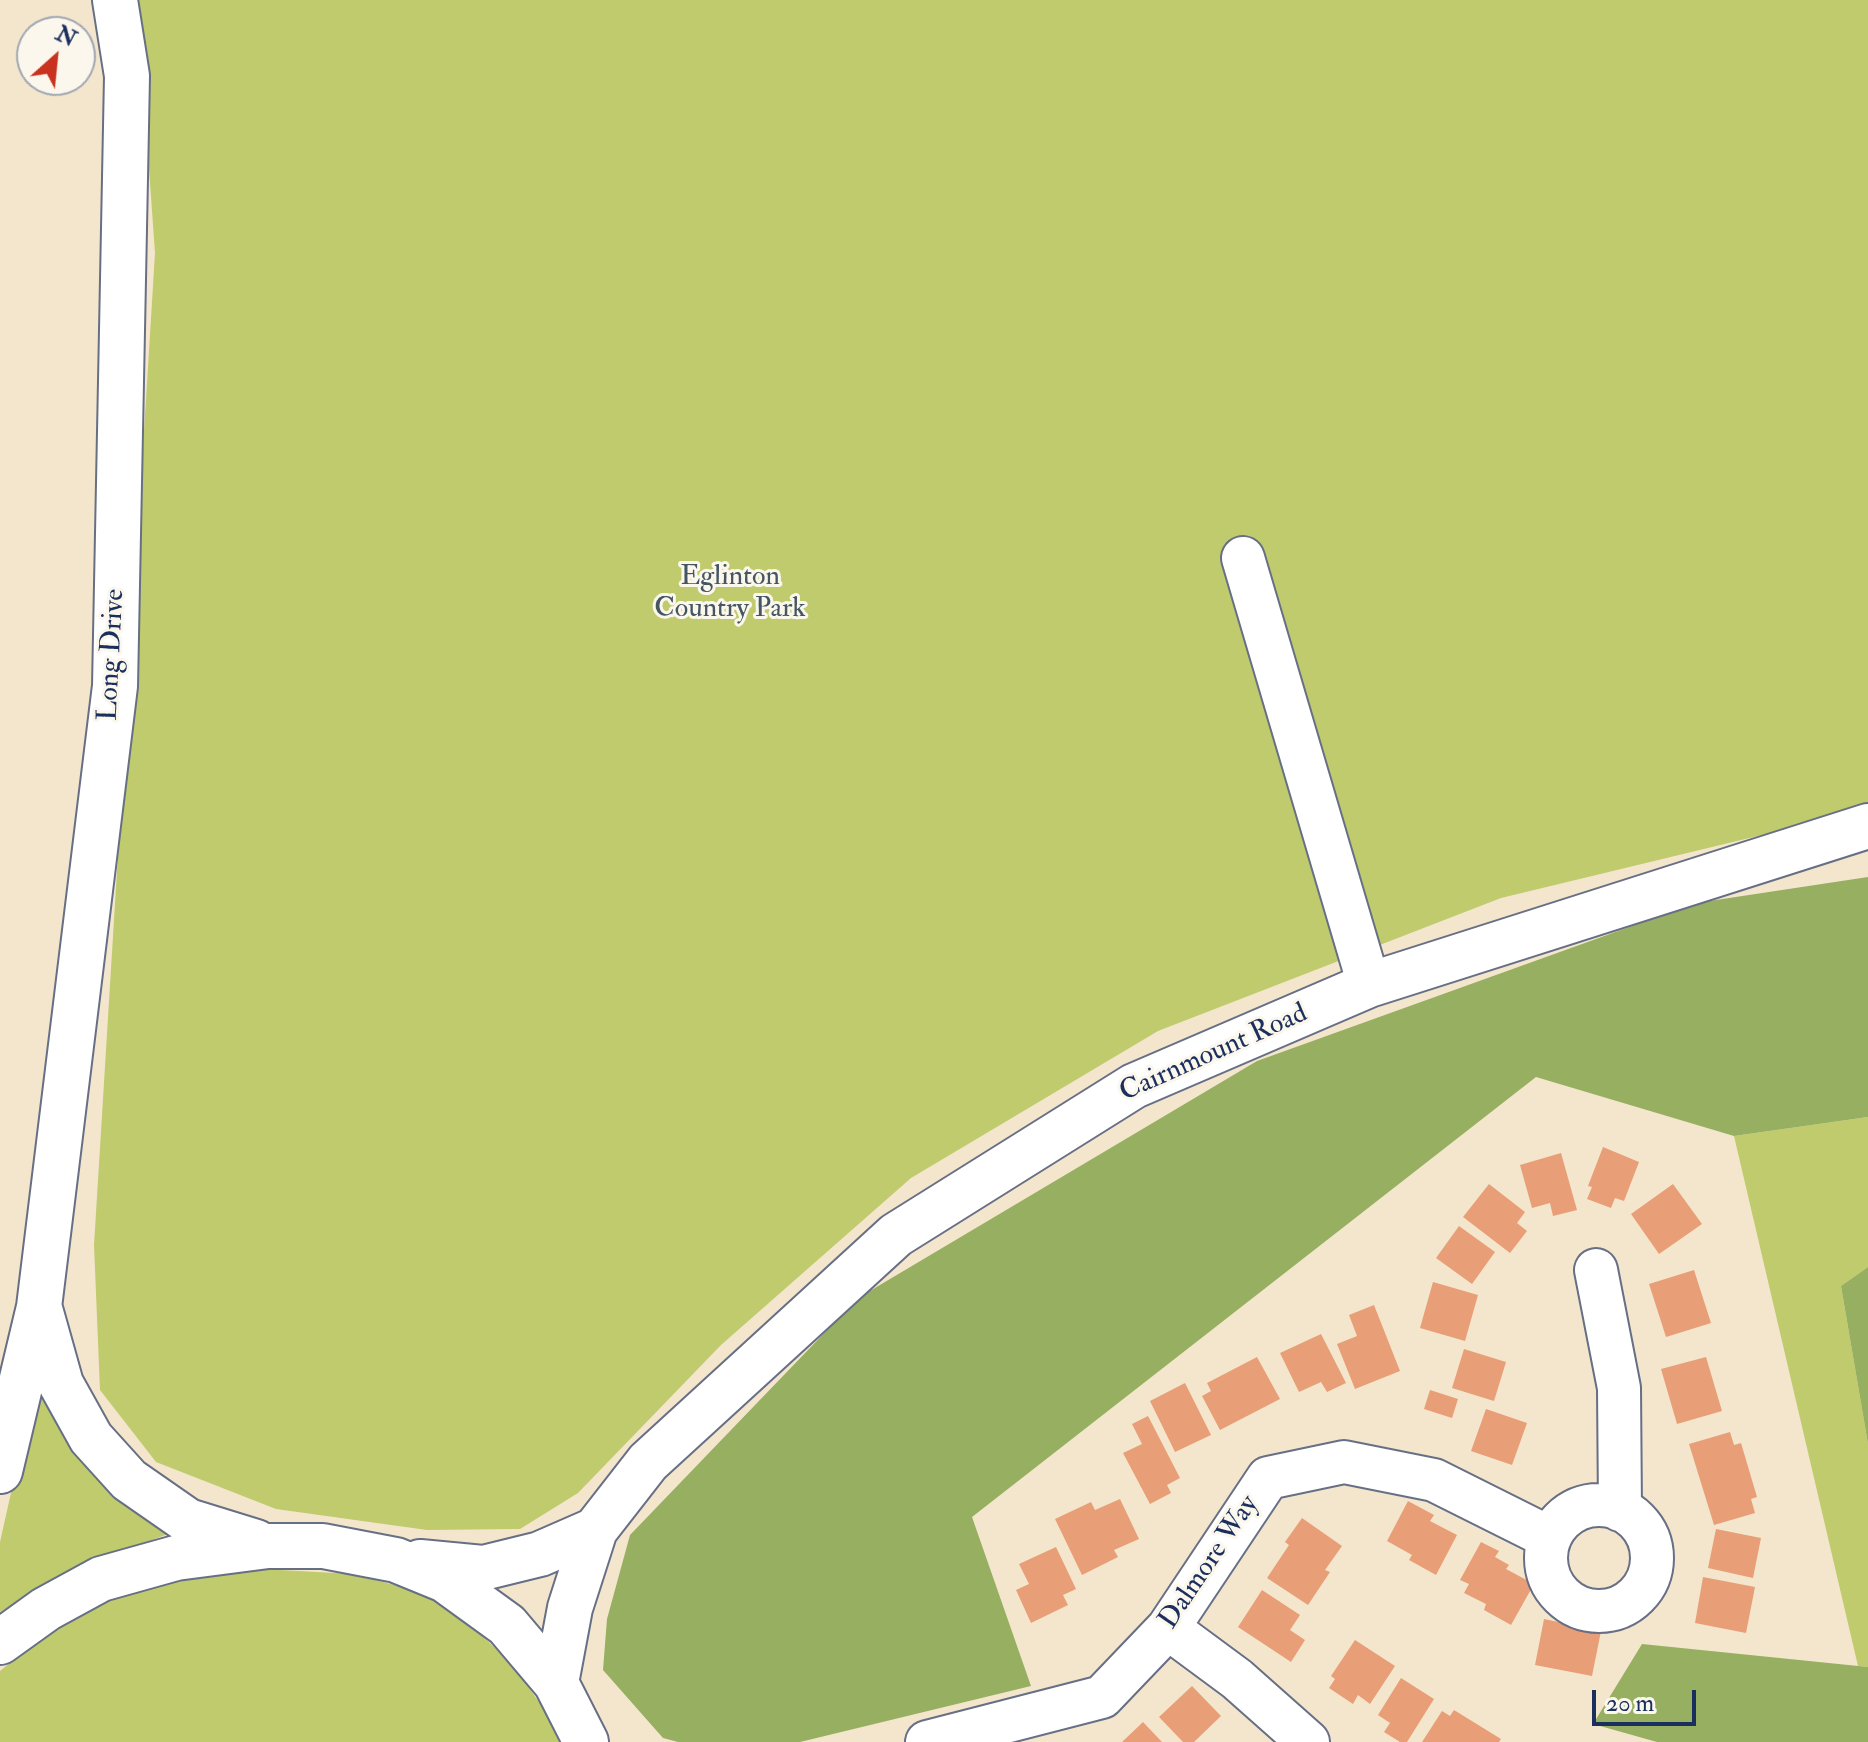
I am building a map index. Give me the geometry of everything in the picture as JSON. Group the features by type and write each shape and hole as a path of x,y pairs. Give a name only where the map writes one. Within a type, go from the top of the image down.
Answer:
{"main road":[{"name":"Long Drive","path":"0,1471 39,1307 115,686 127,76 115,0"},
{"name":"Cairnmount Road","path":"580,1721 570,1608 595,1530 648,1462 896,1235 1134,1086 1369,985 1868,826"},
{"name":"Long Drive","path":"39,1307 61,1384 91,1438 129,1480 188,1521 268,1546"},
{"name":"Cairnmount Road","path":"396,1560 483,1568 540,1554 595,1530"},
{"path":"0,1642 46,1609 101,1579 176,1558 268,1546 323,1546 396,1560 445,1580 507,1625 580,1721"}],"street":[{"path":"1243,558 1369,985"},
{"path":"1596,1270 1619,1388 1620,1510"},
{"name":"Dalmore Way","path":"927,1742 1017,1731 1102,1697 1168,1628 1268,1478 1344,1462 1434,1480 1550,1538"},
{"path":"1602,1505 1620,1510 1641,1526 1650,1542 1652,1567 1646,1584 1630,1602 1613,1610 1588,1610 1571,1604 1555,1589 1548,1572 1545,1554 1550,1538 1560,1522 1574,1512 1602,1505"},
{"path":"1168,1628 1237,1679 1308,1742"}],"green space":[{"name":"Eglinton Country Park","path":"137,0 1868,0 1868,814 1770,833 1501,898 1158,1031 911,1178 721,1345 578,1493 520,1529 427,1530 276,1509 156,1462 100,1390 94,1245 155,253"},
{"path":"1868,877 1868,1117 1734,1136 1536,1077 972,1517 1031,1686 800,1742 678,1742 663,1738 603,1670 607,1619 630,1535 858,1298 1257,1061 1696,903"},
{"path":"1868,1117 1868,1267 1841,1286 1868,1444 1868,1667 1858,1666 1734,1136"},
{"path":"1868,1267 1868,1444 1841,1286"},
{"path":"38,1372 63,1432 106,1488 173,1532 61,1575 0,1612 0,1542"},
{"path":"262,1569 353,1574 420,1592 465,1621 511,1662 548,1715 560,1742 0,1742 0,1671 50,1630 110,1599 181,1579"},
{"path":"1642,1644 1868,1667 1868,1742 1657,1742 1593,1724"}],"building":[{"path":"1603,1147 1639,1162 1624,1201 1615,1198 1611,1208 1587,1199 1592,1187 1588,1186"},
{"path":"1561,1153 1577,1210 1553,1216 1550,1203 1532,1208 1520,1165"},
{"path":"1489,1184 1525,1212 1517,1223 1527,1231 1510,1253 1463,1217"},
{"path":"1673,1184 1702,1224 1659,1254 1631,1214"},
{"path":"1459,1226 1495,1252 1472,1284 1436,1258"},
{"path":"1694,1270 1711,1323 1666,1337 1649,1284"},
{"path":"1433,1282 1478,1295 1465,1341 1420,1328"},
{"path":"1374,1305 1400,1371 1355,1389 1337,1344 1357,1336 1349,1315"},
{"path":"1321,1334 1346,1383 1327,1392 1321,1382 1299,1392 1280,1353"},
{"path":"1464,1349 1506,1362 1494,1401 1452,1388"},
{"path":"1257,1357 1280,1399 1220,1430 1202,1396 1211,1391 1207,1383"},
{"path":"1706,1357 1722,1411 1677,1424 1661,1369"},
{"path":"1185,1383 1211,1435 1175,1452 1150,1401"},
{"path":"1430,1390 1458,1399 1452,1418 1424,1409"},
{"path":"1486,1409 1527,1423 1512,1465 1471,1451"},
{"path":"1148,1416 1180,1478 1167,1485 1171,1493 1150,1504 1123,1453 1142,1444 1132,1424"},
{"path":"1730,1432 1734,1445 1741,1443 1757,1497 1751,1499 1755,1513 1714,1525 1689,1444"},
{"path":"1120,1499 1139,1539 1114,1550 1118,1557 1082,1575 1055,1519 1091,1502 1095,1510"},
{"path":"1408,1501 1434,1515 1430,1521 1457,1535 1436,1575 1409,1560 1412,1555 1387,1541"},
{"path":"1302,1518 1342,1546 1325,1570 1330,1572 1308,1605 1267,1578 1289,1545 1285,1542"},
{"path":"1716,1529 1761,1538 1753,1578 1708,1568"},
{"path":"1481,1542 1499,1551 1495,1557 1509,1565 1506,1569 1534,1584 1511,1625 1484,1610 1486,1604 1464,1593 1469,1584 1460,1580"},
{"path":"1056,1547 1076,1589 1063,1595 1068,1605 1031,1623 1016,1590 1029,1584 1019,1564"},
{"path":"1703,1577 1755,1587 1746,1633 1695,1623"},
{"path":"1262,1590 1300,1615 1290,1630 1305,1640 1291,1662 1238,1627"},
{"path":"1544,1619 1601,1631 1592,1676 1535,1665"},
{"path":"1355,1640 1395,1666 1370,1704 1358,1695 1353,1704 1329,1688 1335,1679 1331,1676"},
{"path":"1401,1678 1434,1699 1407,1742 1400,1742 1384,1732 1390,1723 1378,1715"},
{"path":"1192,1686 1221,1716 1194,1742 1183,1742 1159,1717"},
{"path":"1454,1710 1501,1739 1499,1742 1422,1742 1442,1711 1450,1716"},
{"path":"1143,1722 1162,1742 1122,1742"}]}
